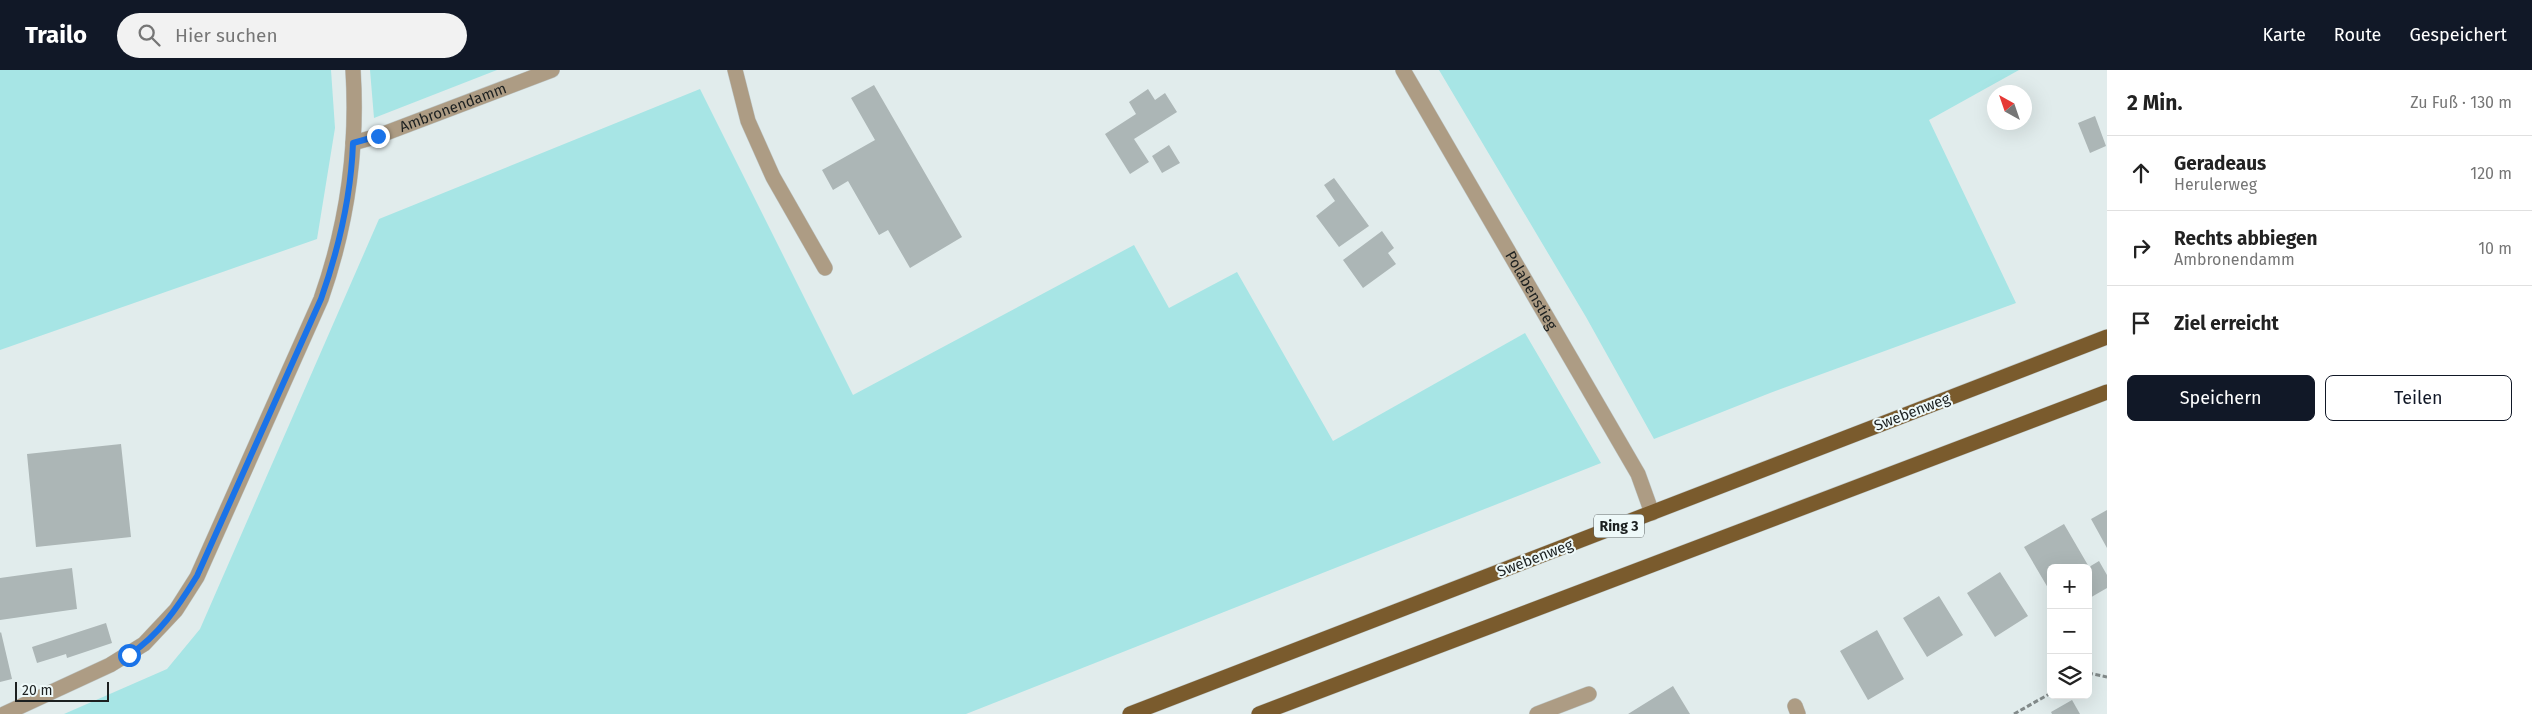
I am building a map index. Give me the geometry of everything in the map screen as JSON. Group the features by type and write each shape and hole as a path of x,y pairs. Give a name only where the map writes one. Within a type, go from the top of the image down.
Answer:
{"main road":[{"name":"Swebenweg","path":"1130,714 2107,337"},
{"path":"1259,714 2107,392"}],"street":[{"path":"4,714 110,665 144,644 176,610 197,576 321,299 336,258 346,209 353,143 355,101 353,70"},
{"name":"Ambronendamm","path":"353,143 552,70"},
{"path":"735,70 748,121 773,177 825,268"},
{"name":"Polabenstieg","path":"1403,70 1638,474 1652,513"},
{"path":"1537,714 1589,694"}],"path":[{"path":"2092,674 2107,677"},
{"path":"2014,714 2047,695"}],"shaded area":[{"path":"0,70 331,70 335,128 317,239 0,350"},
{"path":"370,70 497,70 374,118"},
{"path":"1439,70 2019,70 1992,85 1987,85 1987,88 1929,120 2016,303 1770,393 1654,439 1586,317"},
{"path":"700,89 853,395 1134,245 1169,308 1237,272 1333,441 1525,333 1601,463 966,714 64,714 167,669 200,629 379,219"}],"building":[{"path":"874,85 962,237 910,268 888,230 879,235 848,181 833,190 822,170 875,140 851,98"},
{"path":"1148,89 1155,100 1165,93 1177,112 1134,139 1149,162 1130,174 1105,134 1136,114 1129,102"},
{"path":"2095,116 2106,146 2090,153 2078,123"},
{"path":"1169,145 1180,163 1162,173 1152,156"},
{"path":"1334,178 1369,226 1339,247 1316,216 1335,201 1324,185"},
{"path":"1382,231 1394,248 1388,253 1396,264 1363,288 1343,260"},
{"path":"121,444 131,537 36,547 27,454"},
{"path":"2107,510 2107,548 2091,519"},
{"path":"2064,524 2087,564 2047,564 2047,586 2024,547"},
{"path":"2099,561 2107,575 2107,588 2092,597 2092,565"},
{"path":"72,568 77,609 0,620 0,578"},
{"path":"2000,572 2028,616 1995,637 1967,593"},
{"path":"1939,596 1963,635 1927,657 1903,618"},
{"path":"106,623 112,643 67,658 66,654 37,663 32,647"},
{"path":"1877,630 1904,679 1868,700 1840,651"},
{"path":"0,633 12,679 0,682"},
{"path":"1673,686 1690,714 1628,714"},
{"path":"2072,700 2080,714 2052,714 2051,712"}],"route":[{"path":"129,655 160,630 176,610 197,576 321,299 336,258 346,209 353,143 378,136"}]}
